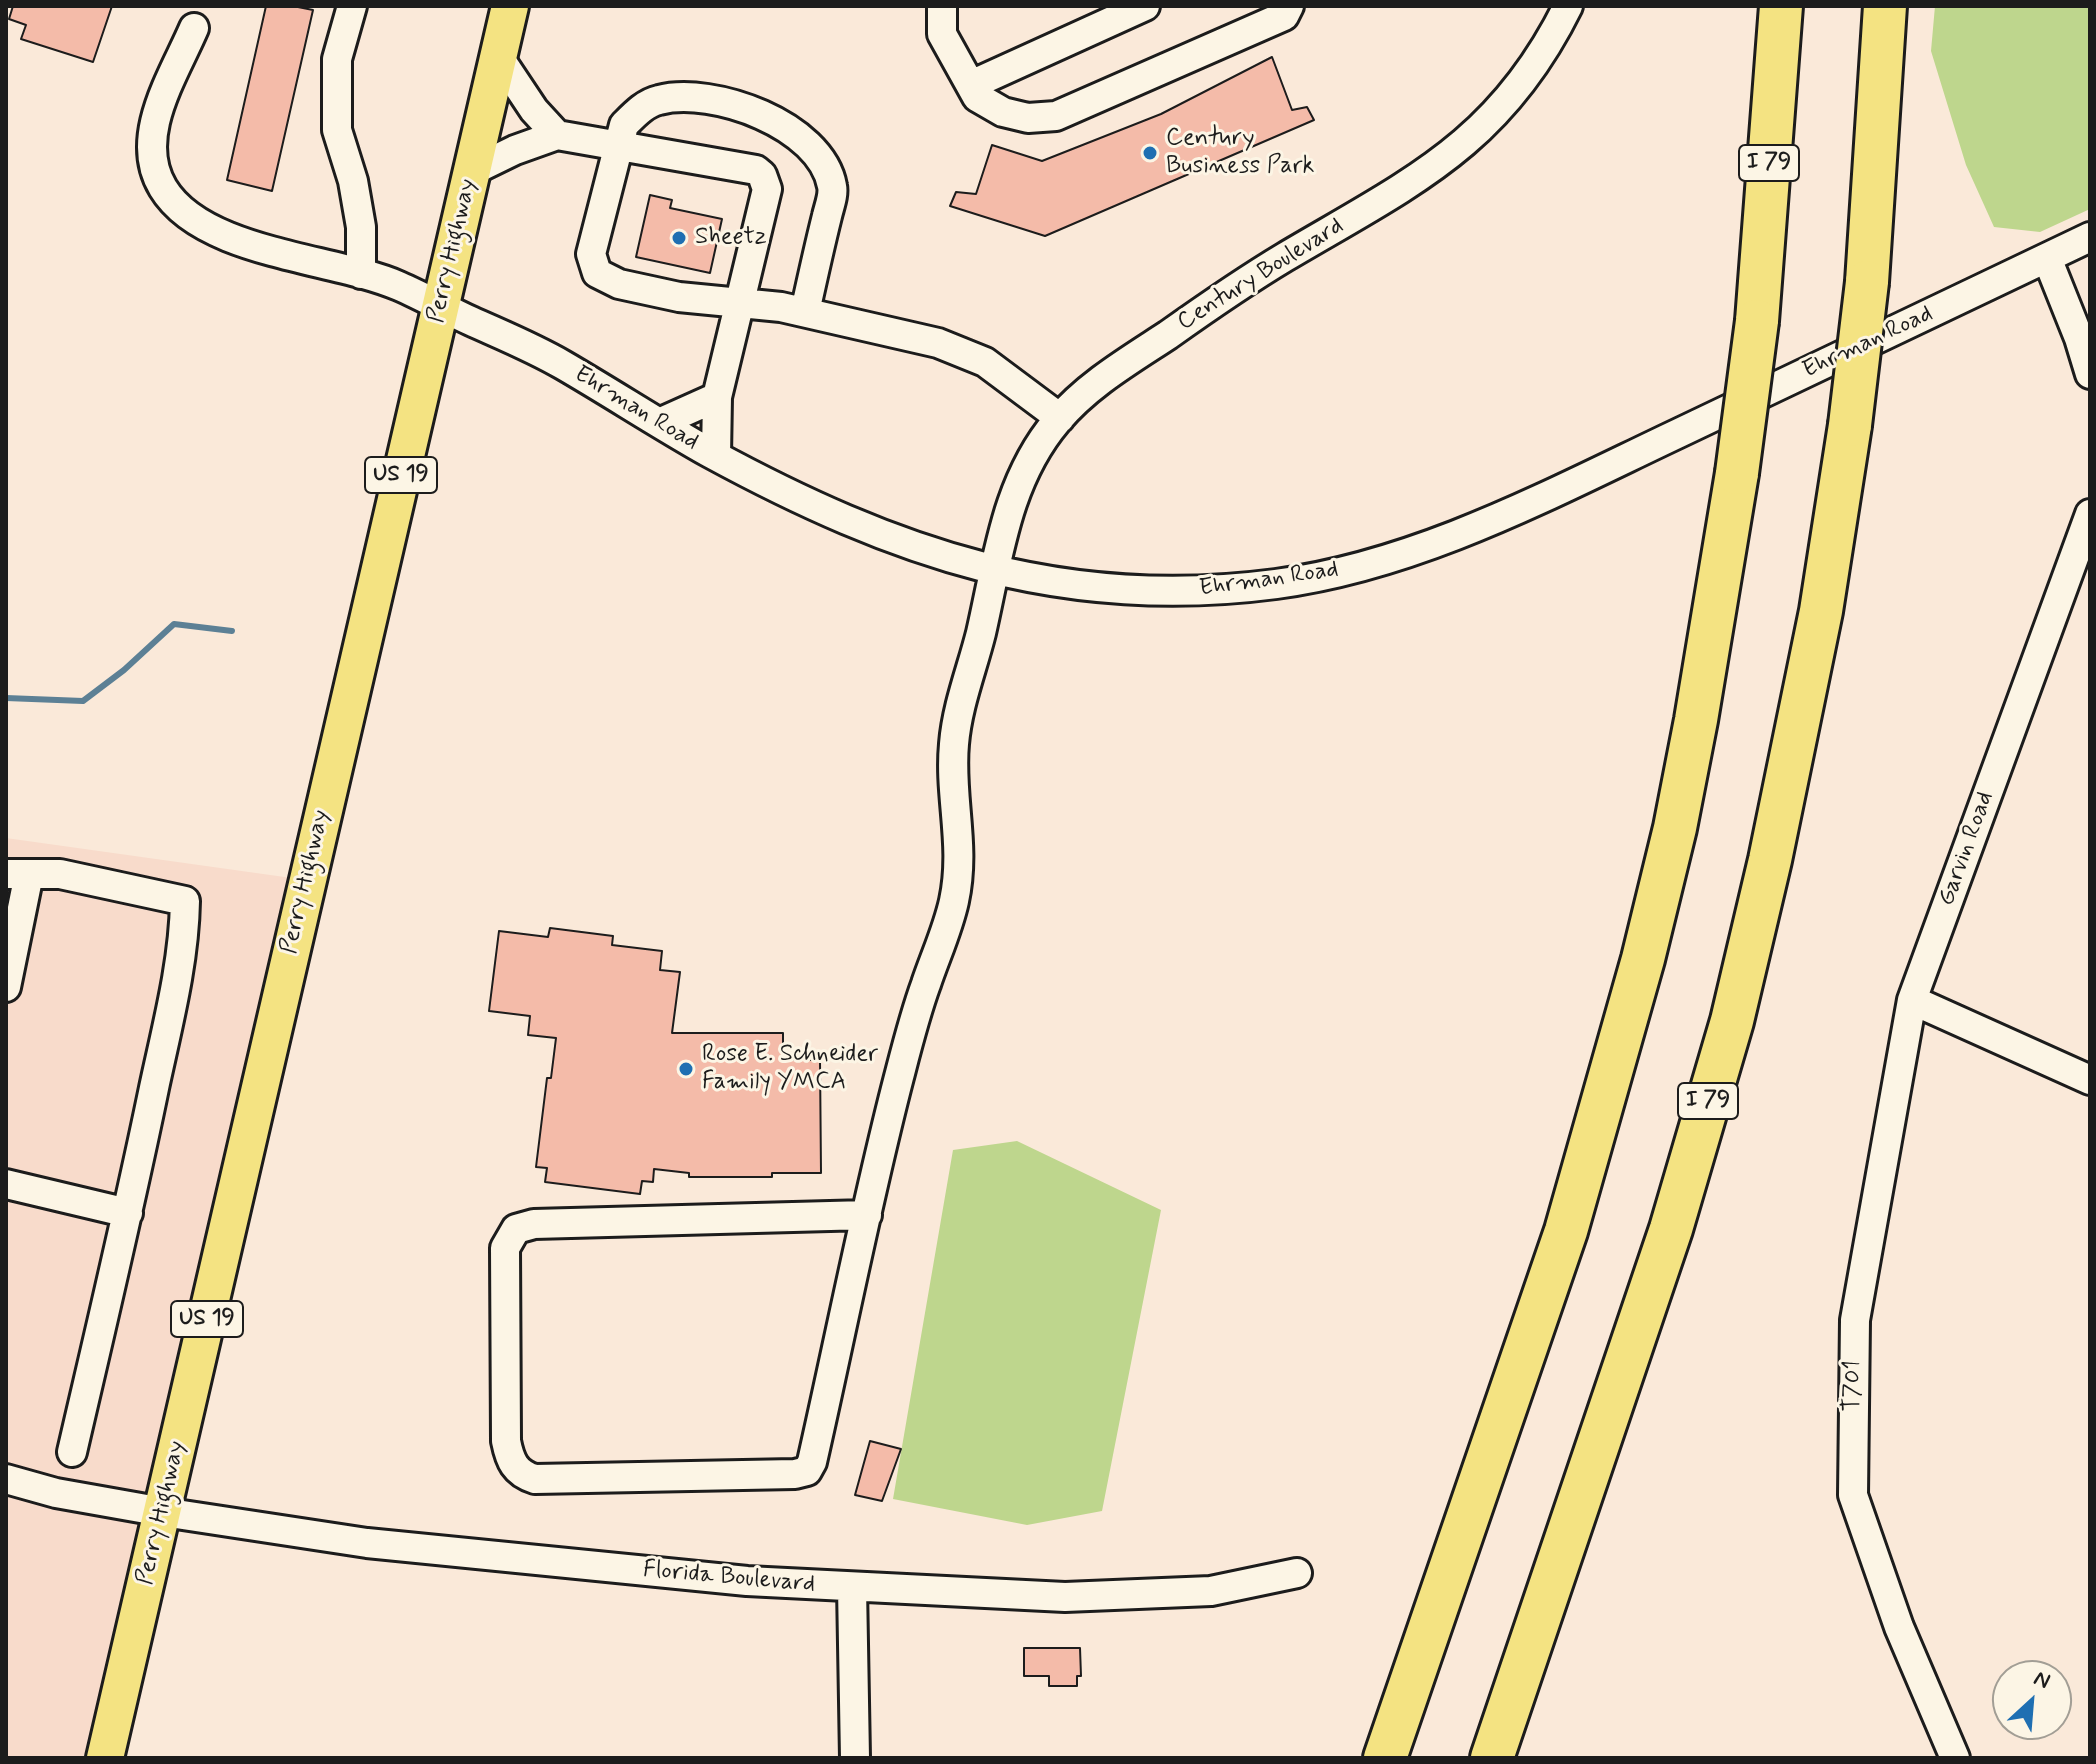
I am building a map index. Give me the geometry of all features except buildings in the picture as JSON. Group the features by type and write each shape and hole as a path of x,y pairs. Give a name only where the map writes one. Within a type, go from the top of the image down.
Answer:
{"highway":[{"name":"I 79","path":"1385,1758 1566,1231 1643,959 1675,828 1737,473 1757,321 1781,6"},
{"name":"I 79","path":"1492,1758 1671,1229 1732,1021 1770,860 1821,611 1850,425 1867,282 1885,6"}],"main road":[{"name":"Perry Highway","path":"105,1758 510,6"}],"street":[{"path":"352,6 337,59 337,130 353,181 361,227 361,274"},
{"path":"942,6 942,34 977,97 1003,112 1028,118 1056,116 1284,16 1289,6"},
{"path":"971,85 1145,6"},
{"name":"Century Boulevard","path":"867,1215 534,1224 516,1229 505,1248 506,1441 513,1466 522,1475 535,1479 795,1474 807,1471 815,1450 910,1035 953,906 960,841 954,744 1004,522 1025,470 1060,418 1123,365 1280,260 1414,182 1468,141 1492,119 1528,75 1568,6"},
{"name":"Ehrman Road","path":"194,28 158,111 150,153 164,191 180,209 200,224 225,236 399,286 561,364 716,456 794,496 888,536 993,570 1074,586 1180,592 1282,583 1382,561 1453,536 1563,488 2090,237"},
{"path":"498,56 534,110 557,135"},
{"path":"805,312 833,188 825,167 812,147 787,128 746,108 691,95 657,100 639,110 624,125 591,254 597,273 619,284 664,294 781,307 938,343 985,362 1060,418"},
{"path":"472,171 515,150 557,135 756,170 762,175 767,189 717,397 716,456"},
{"path":"2047,258 2090,374"},
{"path":"659,423 717,397"},
{"name":"Garvin Road","path":"1912,1000 2090,514"},
{"path":"6,987 18,874 60,874 185,901 185,932 128,1213 72,1452"},
{"path":"1912,1000 2090,1080"},
{"name":"T701","path":"1912,1000 1855,1320 1853,1495 1899,1627 1955,1758"},
{"path":"6,1184 128,1213"},
{"name":"Florida Boulevard","path":"6,1479 56,1493 163,1512 432,1551 747,1581 1065,1597 1211,1591 1297,1573"},
{"path":"852,1587 855,1758"}],"shaded area":[{"path":"6,838 306,880 105,1758 6,1758"}],"green space":[{"path":"1935,6 2090,6 2090,209 2040,232 1994,227 1966,165 1931,51"},
{"path":"1017,1141 1161,1210 1102,1511 1027,1525 893,1499 953,1150"}],"waterway":[{"path":"6,698 83,701 124,670 174,624 232,631"}],"place":[{"name":"Century Business Park","path":"1150,153"},
{"name":"Sheetz","path":"679,238"},
{"name":"Rose E. Schneider Family YMCA","path":"686,1069"}]}
